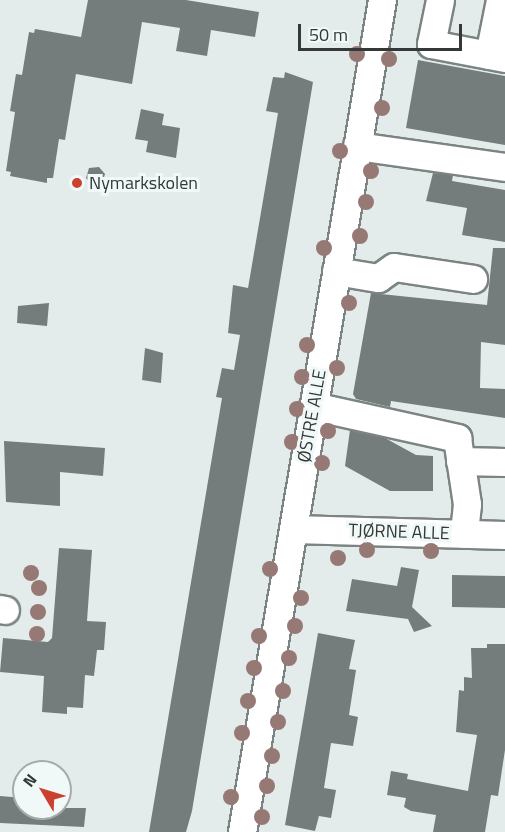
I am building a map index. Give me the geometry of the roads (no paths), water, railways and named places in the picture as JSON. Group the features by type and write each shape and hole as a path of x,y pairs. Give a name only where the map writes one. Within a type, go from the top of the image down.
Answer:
{"street":[{"name":"ØSTRE ALLE","path":"242,832 382,0"},
{"path":"440,0 431,44 497,57 500,0"},
{"path":"357,146 505,167"},
{"path":"336,271 378,278 394,267 473,279"},
{"path":"313,406 457,438 467,504 464,534"},
{"path":"460,461 505,462"},
{"name":"TJØRNE ALLE","path":"292,529 505,535"}],"place":[{"name":"Nymarkskolen","path":"77,183"}]}
